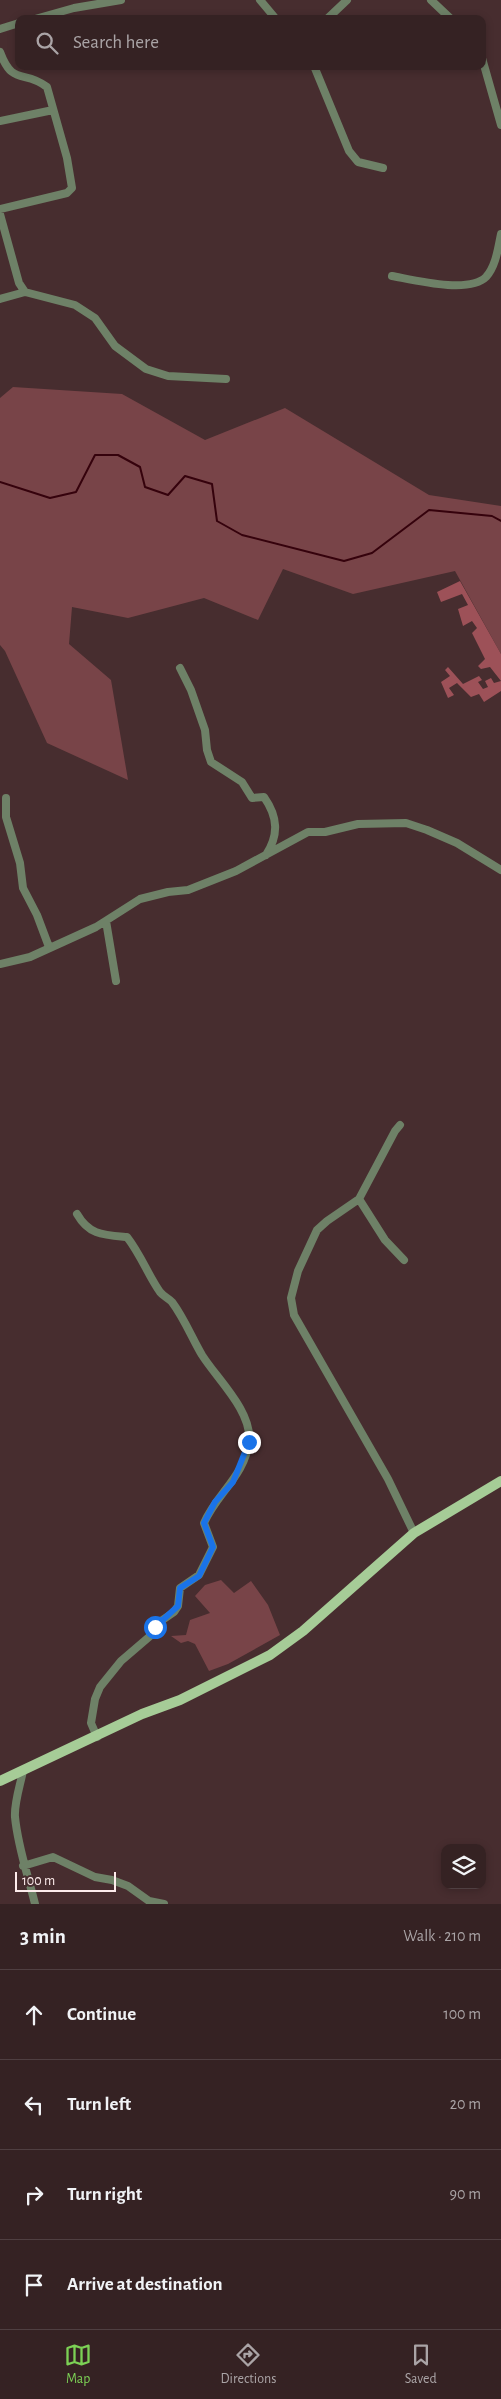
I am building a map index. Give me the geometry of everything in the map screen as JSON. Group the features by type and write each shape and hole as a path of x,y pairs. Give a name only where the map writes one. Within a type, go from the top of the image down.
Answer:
{"main road":[{"path":"0,1781 97,1737 142,1714 180,1700 270,1655 303,1631 414,1533 501,1481"}],"street":[{"path":"49,15 74,8 121,0"},
{"path":"260,0 273,15"},
{"path":"330,15 347,0"},
{"path":"432,0 447,15"},
{"path":"0,29 15,24"},
{"path":"0,52 9,71 18,77 39,81 47,87 67,158 72,188 67,193 0,209"},
{"path":"316,70 349,151 358,162 383,168"},
{"path":"485,70 501,125"},
{"path":"0,121 53,110"},
{"path":"0,214 19,283 25,292"},
{"path":"392,276 463,286 472,285 487,275 497,254 501,234"},
{"path":"0,299 25,292 75,305 95,318 115,346 155,373 226,379"},
{"path":"180,668 187,678 195,701 212,762 242,782 252,798 264,797 270,806 274,816 276,834 274,842 265,857"},
{"path":"6,798 6,817 20,863 24,888 49,947"},
{"path":"0,964 30,957 106,921 140,899 168,892 188,890 265,857 308,832 325,832 358,824 395,822 432,832 469,850 501,870"},
{"path":"106,921 116,981"},
{"path":"400,1125 359,1199 317,1230 298,1270 291,1298 294,1315 388,1479 414,1533"},
{"path":"359,1199 385,1240 404,1260"},
{"path":"76,1214 84,1227 94,1232 126,1237 143,1260 161,1294 170,1300 202,1354 220,1378 244,1416 249,1430 245,1454 233,1482 215,1502 204,1523 213,1547 199,1576 180,1588 178,1606 174,1612 161,1620 149,1637 121,1661 100,1687 95,1699 92,1723 97,1737"},
{"path":"23,1771 15,1816 23,1866 29,1876 35,1904"},
{"path":"23,1866 53,1857 95,1877 112,1880 128,1886 149,1901 164,1904"}],"shaded area":[{"path":"13,387 122,394 205,440 285,408 429,495 501,506 501,654 455,571 353,594 283,569 258,620 204,598 128,618 72,607 69,644 111,680 128,780 47,743 5,651 0,645 0,398"},
{"path":"460,581 501,654 501,681 490,667 481,669 478,666 485,659 472,633 477,628 472,621 463,626 458,609 468,605 462,594 441,602 437,592"},
{"path":"448,667 463,684 479,676 482,680 478,682 483,689 488,687 485,681 491,678 494,683 501,681 501,691 484,702 479,694 471,697 457,683 449,688 454,695 448,698 441,682 450,676 445,670"},
{"path":"221,1580 234,1593 251,1581 268,1605 280,1635 228,1664 209,1671 195,1644 188,1641 181,1643 171,1636 186,1635 190,1620 210,1613 195,1596 205,1585"}],"waterway":[{"path":"0,482 50,498 76,492 95,455 118,455 140,467 145,487 168,495 185,476 212,484 217,521 242,535 344,561 372,553 429,510 492,516 501,521"}],"route":[{"path":"155,1627 161,1620 174,1612 178,1606 180,1588 199,1576 213,1547 204,1523 215,1502 233,1482 249,1442"}]}
